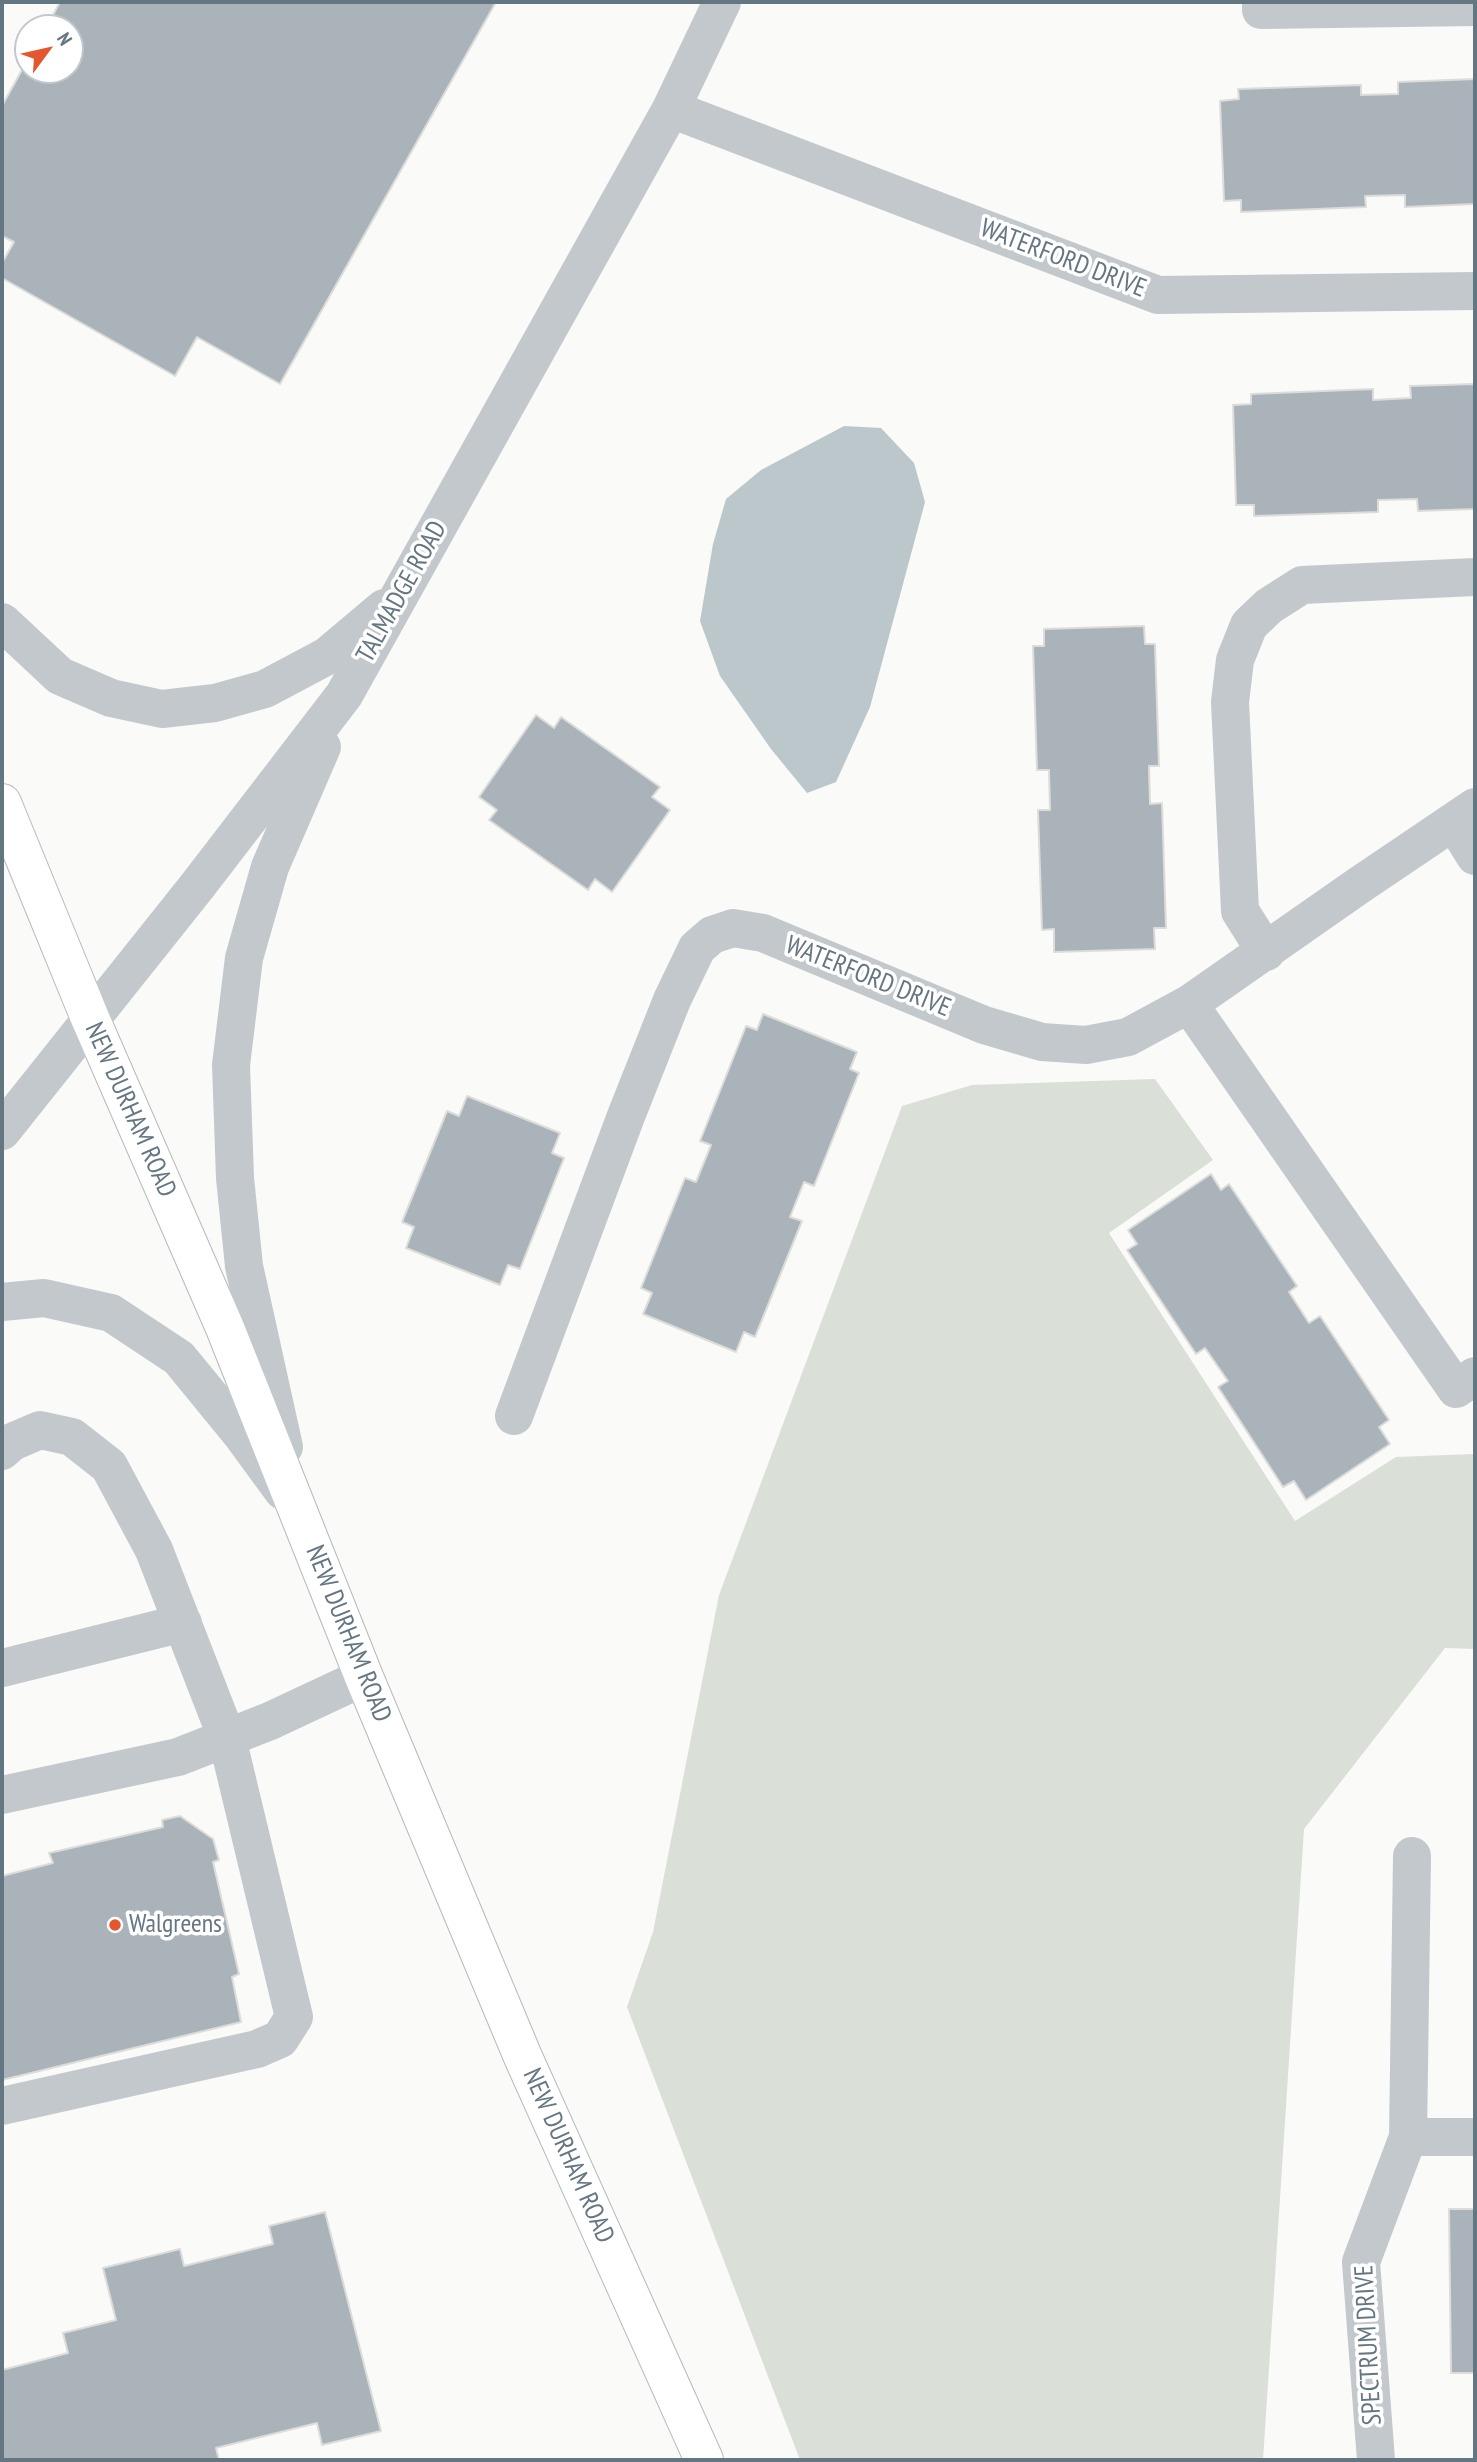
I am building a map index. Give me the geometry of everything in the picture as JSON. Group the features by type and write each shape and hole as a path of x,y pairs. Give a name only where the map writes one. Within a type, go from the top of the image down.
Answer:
{"main road":[{"name":"NEW DURHAM ROAD","path":"2,803 90,1018 225,1328 364,1677 523,2057 704,2460"}],"street":[{"name":"TALMADGE ROAD","path":"2,1131 198,885 344,695 671,109 722,2"},
{"path":"1261,2 1261,10 1475,7"},
{"name":"WATERFORD DRIVE","path":"671,109 1158,295 1475,291"},
{"path":"1266,952 1240,911 1230,702 1234,660 1249,625 1269,607 1302,585 1475,577"},
{"path":"2,622 60,676 111,698 162,709 215,703 265,689 327,656 401,593"},
{"path":"298,1511 244,1266 235,1178 231,1065 244,958 270,867 344,695"},
{"name":"WATERFORD DRIVE","path":"514,1416 672,1000 697,948 712,935 733,928 763,933 984,1024 1042,1042 1086,1045 1128,1037 1189,1004 1464,815"},
{"path":"1464,815 1475,856"},
{"path":"1189,1004 1456,1389 1475,1376"},
{"path":"2,1302 44,1298 111,1313 179,1358 242,1435 298,1511"},
{"path":"2,1451 12,1442 40,1430 72,1437 109,1466 154,1550 227,1738 294,2017 280,2039 257,2049 2,2106"},
{"path":"2,1668 183,1623"},
{"path":"2,1795 178,1756 270,1721 364,1677"},
{"name":"SPECTRUM DRIVE","path":"1376,2460 1361,2262 1408,2137 1412,1856"},
{"path":"1408,2137 1475,2137"}],"shaded area":[{"path":"844,426 881,428 914,463 925,502 870,707 836,782 807,793 771,749 720,676 700,621 713,544 726,499 761,470"},
{"path":"1155,1079 1213,1160 1109,1233 1295,1521 1396,1457 1475,1454 1475,1649 1445,1648 1304,1829 1263,2460 800,2460 627,2007 653,1932 719,1595 902,1106 972,1085"}],"building":[{"path":"60,2 496,2 280,384 197,337 175,376 2,278 2,263 14,242 2,236 2,106 14,84 84,84 84,14 54,14"},
{"path":"1475,79 1475,204 1405,207 1405,195 1365,196 1366,207 1241,212 1241,200 1224,201 1220,101 1239,99 1238,89 1361,85 1361,95 1398,94 1398,82"},
{"path":"1475,384 1475,509 1418,511 1417,499 1378,500 1378,512 1254,516 1254,505 1236,505 1233,405 1251,404 1251,394 1373,389 1373,400 1411,398 1410,386"},
{"path":"1144,626 1145,644 1155,644 1159,766 1149,766 1150,804 1162,803 1166,928 1154,928 1155,949 1054,952 1054,929 1042,930 1038,810 1050,810 1049,770 1037,770 1033,646 1044,646 1044,629"},
{"path":"536,715 554,728 561,717 660,787 652,797 670,810 612,892 595,879 588,890 489,820 497,810 479,797"},
{"path":"763,1014 857,1052 850,1069 859,1073 814,1186 804,1182 790,1217 802,1221 755,1337 744,1332 736,1352 643,1314 652,1293 641,1288 685,1178 696,1182 711,1145 700,1141 746,1026 757,1030"},
{"path":"467,1096 560,1133 552,1153 564,1158 520,1269 508,1265 500,1285 406,1248 414,1227 402,1222 447,1111 459,1116"},
{"path":"1211,1174 1221,1190 1229,1184 1297,1286 1289,1292 1309,1323 1320,1316 1389,1420 1379,1427 1390,1444 1306,1500 1294,1481 1283,1487 1218,1387 1228,1381 1205,1348 1196,1354 1127,1250 1137,1244 1128,1230"},
{"name":"Walgreens","path":"180,1816 213,1839 219,1860 213,1862 239,1974 232,1977 241,2022 2,2080 2,1876 53,1863 49,1853 163,1827 162,1820"},
{"path":"1449,2209 1475,2209 1475,2373 1451,2373"},
{"path":"325,2212 381,2431 322,2445 317,2423 216,2448 219,2460 2,2460 2,2370 68,2353 63,2333 116,2320 103,2268 180,2249 184,2266 273,2244 269,2226"}],"place":[{"name":"Walgreens","path":"115,1925"}]}
